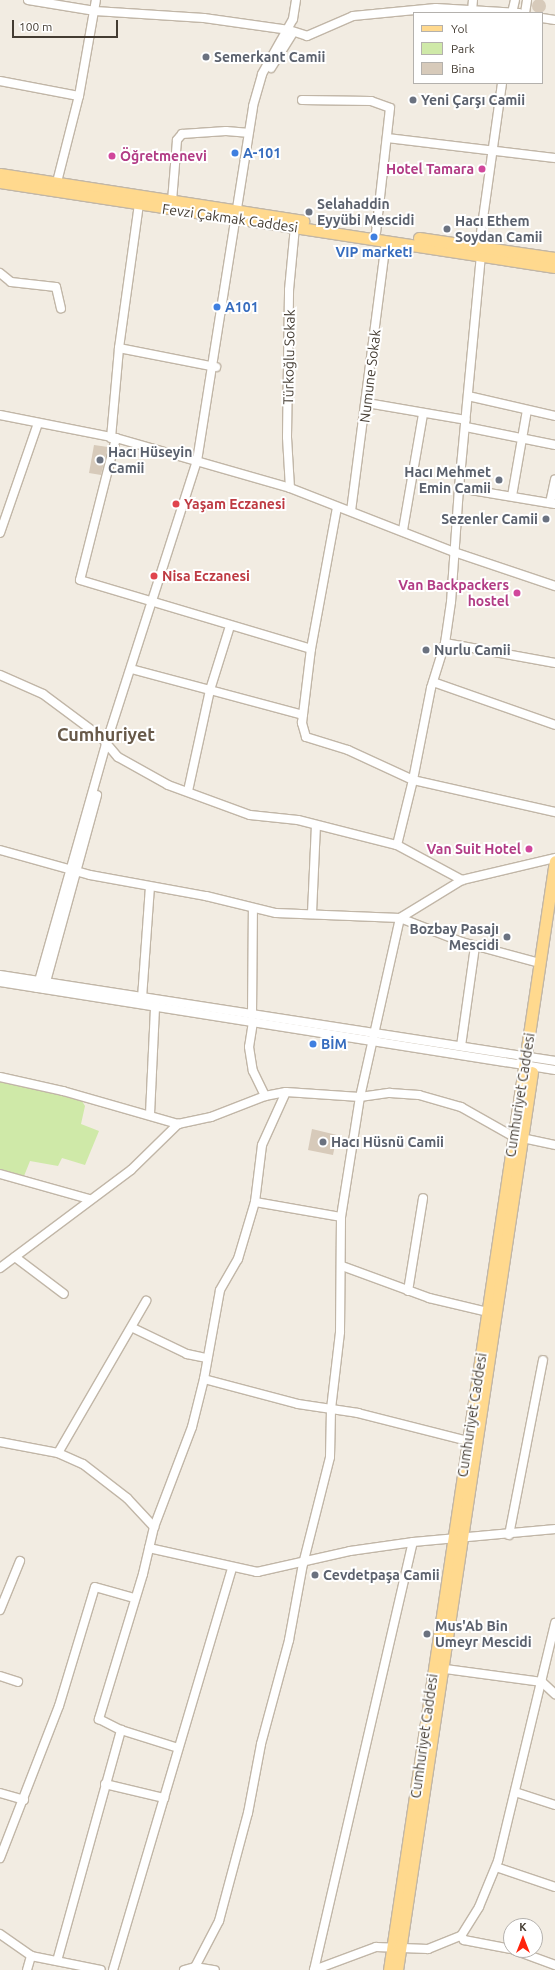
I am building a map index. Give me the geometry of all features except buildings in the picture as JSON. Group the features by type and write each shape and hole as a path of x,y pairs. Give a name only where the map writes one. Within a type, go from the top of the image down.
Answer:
{"main road":[{"path":"0,174 172,201 237,215 376,232 480,251 555,258"},
{"name":"Fevzi Çakmak Caddesi","path":"0,182 139,204 237,215 294,227 386,241 480,251 555,267"},
{"name":"Cumhuriyet Caddesi","path":"530,1062 540,963 555,859"},
{"name":"Cumhuriyet Caddesi","path":"397,1970 397,1947 457,1539 555,907"},
{"name":"Cumhuriyet Caddesi","path":"457,1539 468,1441 488,1312 518,1138"},
{"name":"Cumhuriyet Caddesi","path":"389,1970 397,1947"}],"street":[{"path":"28,0 95,11 204,18 291,31 306,36 353,16 414,9 515,12 515,0"},
{"path":"57,182 79,96 96,0"},
{"path":"237,215 260,93 291,31 298,0"},
{"path":"414,0 414,9"},
{"path":"472,11 473,0"},
{"path":"525,12 527,0"},
{"path":"543,18 555,20"},
{"path":"42,985 108,747 199,461 237,215 247,132 262,74 291,31"},
{"path":"0,81 79,96"},
{"path":"397,845 413,780 434,682 445,643 466,424 480,251 502,84"},
{"path":"302,100 378,102 390,108 376,232"},
{"path":"172,201 177,140 182,134 226,130 247,132"},
{"path":"387,138 493,149 555,158"},
{"path":"139,204 119,348 114,438 80,580 311,650"},
{"name":"Türkoğlu Sokak","path":"290,488 287,437 289,264 294,227"},
{"name":"Numune Sokak","path":"351,511 367,403 386,241"},
{"path":"0,276 11,282 56,287 61,308"},
{"path":"119,348 214,367"},
{"path":"468,396 555,416"},
{"path":"367,403 555,444"},
{"path":"512,496 527,410"},
{"path":"0,414 114,438 290,488 403,530 454,552 555,586"},
{"path":"403,530 423,414"},
{"path":"0,533 38,423"},
{"path":"459,488 553,503 555,480"},
{"path":"337,506 311,650 303,715 306,737 348,750 413,780 555,812"},
{"path":"108,747 135,670 153,603"},
{"path":"188,791 210,690 230,626"},
{"path":"445,643 555,663"},
{"path":"135,670 303,715"},
{"path":"0,675 43,694 108,747 168,785 188,791 250,815 298,820 316,826 397,845 462,880"},
{"path":"434,682 456,688 496,707 555,725"},
{"path":"312,913 316,826"},
{"path":"0,850 73,871 276,912 400,918 426,931 540,963"},
{"path":"195,1967 219,1921 248,1813 261,1744 289,1640 303,1564 330,1457 331,1409 340,1332 342,1266 341,1217 360,1097 400,918 462,880 555,859"},
{"path":"142,998 150,887"},
{"path":"253,908 252,1018 250,1047 254,1071 265,1096"},
{"path":"461,1046 475,946"},
{"path":"0,975 42,985 155,1006 252,1018"},
{"path":"0,982 42,985 142,998 252,1018 530,1062 555,1061"},
{"path":"150,1114 155,1006"},
{"path":"373,1037 461,1046 530,1062 555,1070"},
{"path":"0,1077 150,1114 178,1124 211,1117 265,1096 286,1092 360,1097 390,1093 419,1095 461,1107 518,1138 555,1145"},
{"path":"178,1748 121,1730 99,1719 154,1527 192,1427 204,1379 206,1358 220,1290 238,1259 255,1202 262,1145 286,1092"},
{"path":"2,1265 15,1257 89,1199 131,1170 178,1124"},
{"path":"0,1174 89,1199"},
{"path":"408,1291 423,1198"},
{"path":"255,1202 341,1217"},
{"path":"15,1257 64,1294"},
{"path":"342,1266 408,1291 488,1312"},
{"path":"58,1453 133,1328 146,1301"},
{"path":"133,1328 187,1354 206,1358"},
{"path":"509,1535 543,1360"},
{"path":"204,1379 276,1399 331,1409 468,1441"},
{"path":"0,1442 58,1453 83,1464 127,1498 154,1527"},
{"path":"149,1548 257,1572 303,1564 350,1551 414,1542 509,1535 555,1529"},
{"path":"314,1970 414,1542"},
{"path":"0,1610 20,1561"},
{"path":"113,1970 232,1567"},
{"path":"0,1858 24,1800 59,1706 95,1586 134,1598"},
{"path":"314,1970 376,1947 428,1949 461,1936 479,1907 496,1867 555,1624"},
{"path":"438,1668 542,1682 555,1694"},
{"path":"0,1676 18,1682"},
{"path":"57,1961 121,1730"},
{"path":"105,1784 164,1798"},
{"path":"515,1792 555,1805"},
{"path":"0,1793 24,1800"},
{"path":"496,1867 555,1887"},
{"path":"0,1934 31,1956 101,1970"},
{"path":"461,1936 464,1940 503,1947"},
{"path":"27,1970 31,1956"},
{"path":"532,1958 550,1966"},
{"path":"185,1970 195,1967 215,1970"}],"green space":[{"path":"0,1080 82,1101 85,1106 81,1124 99,1131 85,1165 62,1158 58,1166 30,1161 24,1176 0,1169"}],"place":[{"name":"Semerkant Camii","path":"206,57"},
{"name":"Yeni Çarşı Camii","path":"413,100"},
{"name":"A-101","path":"235,153"},
{"name":"Öğretmenevi","path":"112,156"},
{"name":"Hotel Tamara","path":"482,169"},
{"name":"Selahaddin Eyyübi Mescidi","path":"309,212"},
{"name":"Hacı Ethem Soydan Camii","path":"447,229"},
{"name":"VIP market!","path":"374,237"},
{"name":"A101","path":"217,307"},
{"name":"Hacı Hüseyin Camii","path":"100,460"},
{"name":"Hacı Mehmet Emin Camii","path":"499,480"},
{"name":"Yaşam Eczanesi","path":"176,504"},
{"name":"Sezenler Camii","path":"546,519"},
{"name":"Nisa Eczanesi","path":"154,576"},
{"name":"Van Backpackers hostel","path":"517,593"},
{"name":"Nurlu Camii","path":"426,650"},
{"name":"Van Suit Hotel","path":"529,849"},
{"name":"Bozbay Pasajı Mescidi","path":"507,937"},
{"name":"BİM","path":"313,1044"},
{"name":"Hacı Hüsnü Camii","path":"323,1142"},
{"name":"Cevdetpaşa Camii","path":"315,1575"},
{"name":"Mus'Ab Bin Umeyr Mescidi","path":"427,1634"}],"district":[{"name":"Cumhuriyet","path":"106,734"}]}
